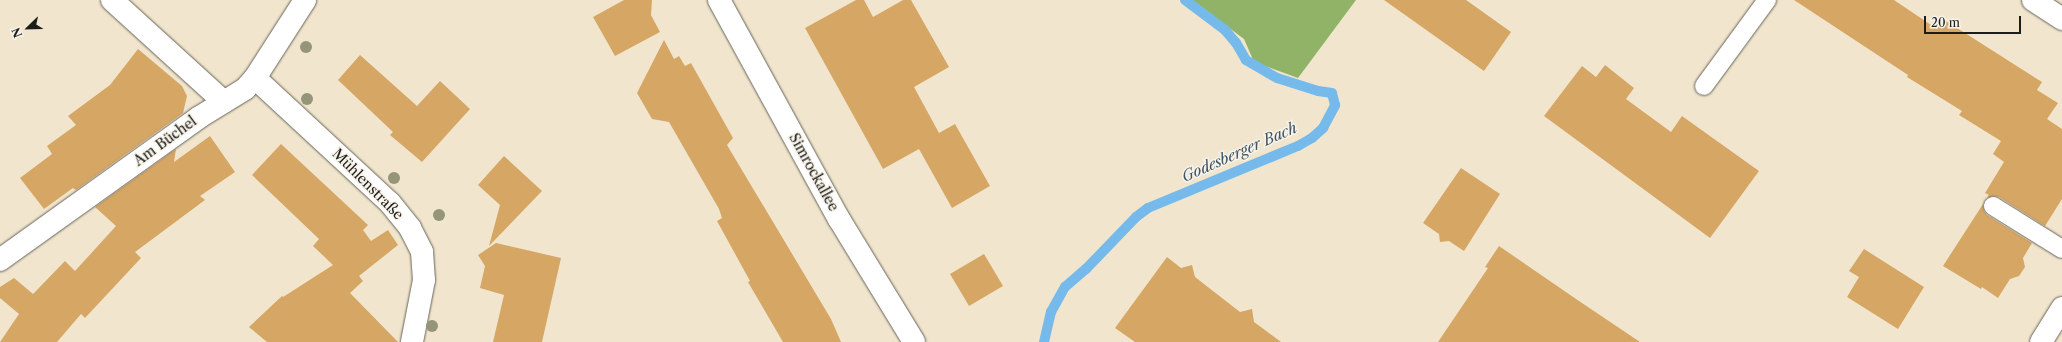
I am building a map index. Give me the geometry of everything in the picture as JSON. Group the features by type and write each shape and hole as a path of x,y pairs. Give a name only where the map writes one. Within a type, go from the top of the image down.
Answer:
{"street":[{"path":"112,0 224,102"},
{"name":"Am Büchel","path":"0,260 198,118 246,89 255,78 305,0"},
{"name":"Simrockallee","path":"719,0 839,219 914,342"},
{"path":"2033,0 2062,19"},
{"name":"Mühlenstraße","path":"255,78 390,203 410,228 422,252 424,280 412,342"},
{"path":"2041,342 2062,308"}],"lane":[{"path":"1704,86 1767,0"},
{"path":"1993,206 2062,249"}],"green space":[{"path":"1192,0 1356,0 1298,78 1254,62 1244,39"}],"building":[{"path":"624,0 652,0 651,15 660,32 615,56 593,17"},
{"path":"856,0 864,0 873,17 903,0 911,0 949,67 914,87 939,133 955,124 990,186 952,208 919,149 883,169 805,28"},
{"path":"1384,0 1466,0 1511,32 1484,71"},
{"path":"1794,0 1894,0 1937,29 1943,19 2042,82 2037,90 2058,103 2047,119 2062,129 2062,199 2045,226 1999,197 1993,196 1987,198 1989,195 1985,193 2004,162 1993,154 2001,141 1959,115 1962,111 1907,77 1908,75"},
{"path":"664,40 674,59 679,56 685,66 691,63 733,138 727,145 831,319 841,342 783,342 748,282 750,281 717,221 722,218 719,209 669,122 652,119 637,93"},
{"path":"138,49 182,86 187,96 183,113 76,190 73,188 44,209 20,178 52,154 47,146 76,125 68,116 110,85"},
{"path":"360,55 417,106 440,81 470,109 422,162 390,135 393,132 338,80"},
{"path":"1605,65 1634,88 1626,99 1671,132 1682,116 1759,171 1710,238 1544,116 1582,66 1596,77"},
{"path":"210,136 235,172 200,196 205,200 135,252 141,258 85,318 81,314 57,342 0,342 19,314 0,298 0,287 14,278 33,294 65,261 75,271 116,226 95,207 176,149 174,162"},
{"path":"281,144 368,225 363,230 371,241 388,230 398,245 359,276 363,281 350,293 398,342 267,342 249,327 282,296 283,297 333,265 313,246 319,239 252,175"},
{"path":"504,156 542,191 489,246 500,205 478,185"},
{"path":"1461,168 1500,194 1464,251 1449,241 1440,242 1439,234 1423,223"},
{"path":"1983,204 1984,211 1987,215 2032,243 2023,258 2025,267 2019,276 2010,279 1998,298 1982,287 1981,289 1943,266"},
{"path":"496,243 561,258 542,342 493,342 504,295 480,288 485,266 478,255"},
{"path":"1499,246 1640,342 1438,342 1488,268 1485,267"},
{"path":"1864,249 1924,287 1898,329 1847,297 1859,277 1849,271"},
{"path":"984,254 1003,286 969,306 950,274"},
{"path":"1167,257 1181,268 1192,265 1195,277 1240,312 1252,309 1254,322 1281,342 1135,342 1115,328"}],"waterway":[{"name":"Godesberger Bach","path":"1044,342 1051,312 1065,287 1086,269 1136,217 1148,208 1298,146 1312,138 1323,128 1335,105 1332,93 1318,91 1277,78 1246,60 1236,43 1225,30 1185,0"}]}
